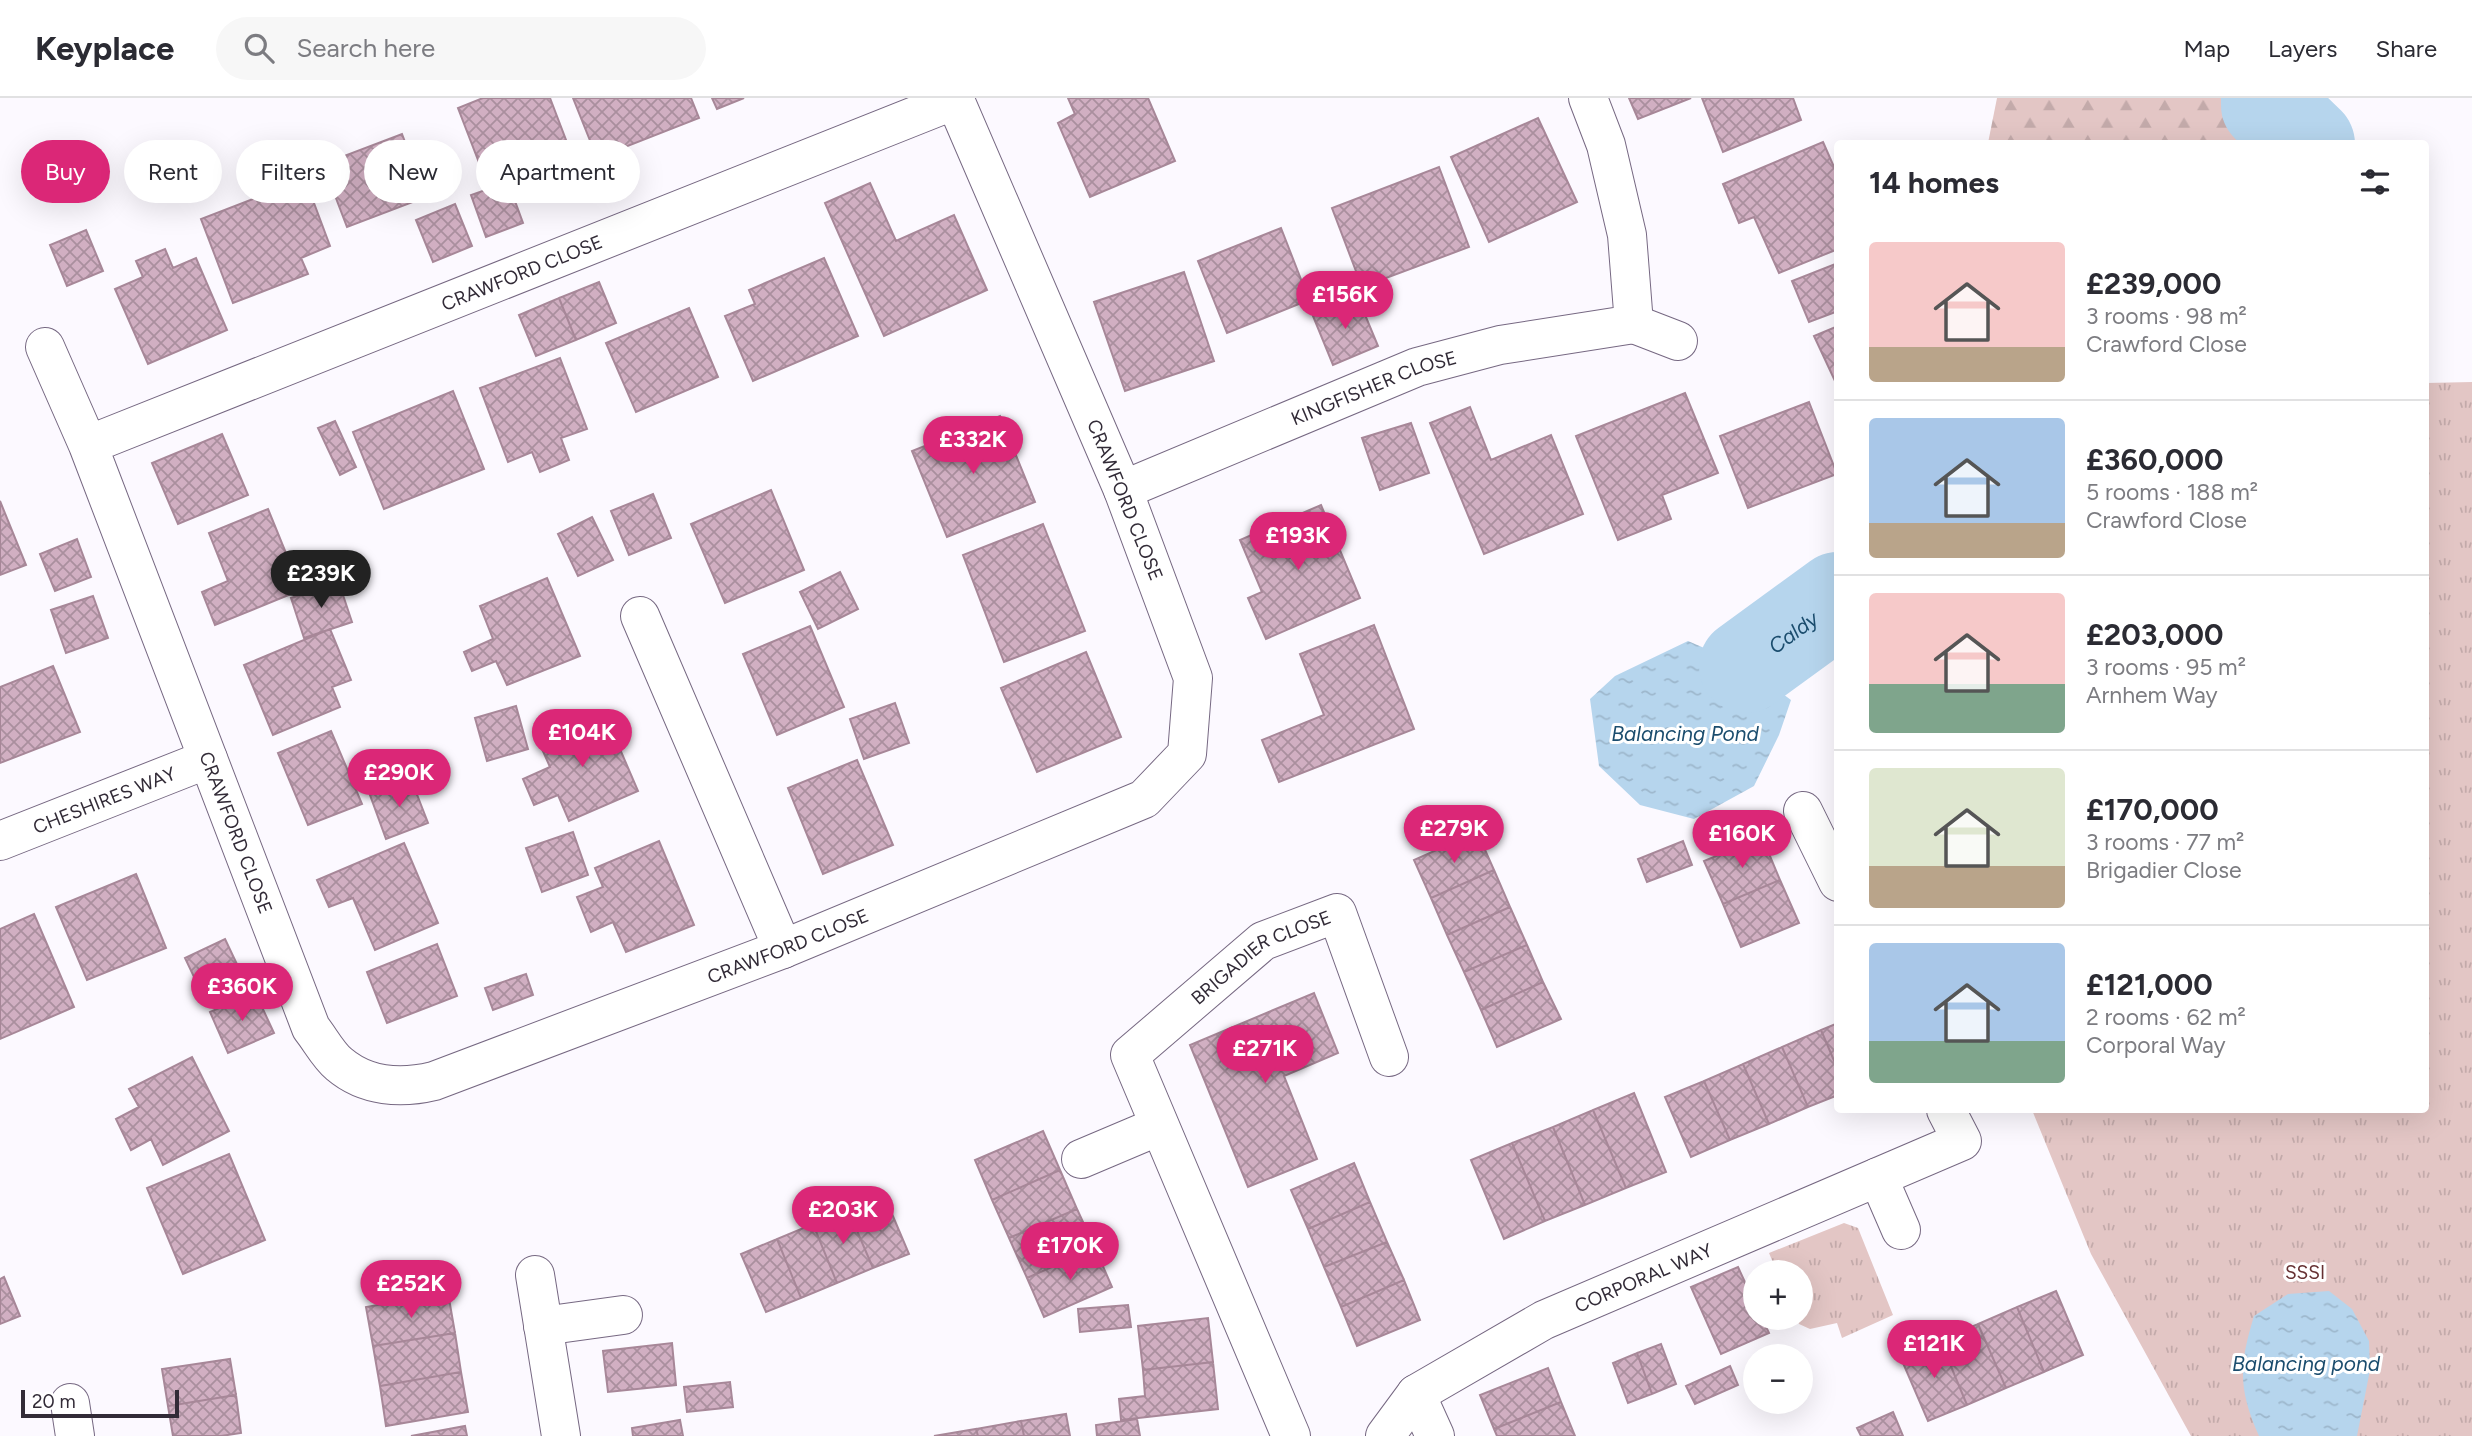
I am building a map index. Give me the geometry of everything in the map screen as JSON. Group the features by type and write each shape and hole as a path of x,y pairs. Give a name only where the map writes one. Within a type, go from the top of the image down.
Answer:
{"street":[{"path":"1588,98 1606,145 1627,235 1634,324 1678,341"},
{"name":"CRAWFORD CLOSE","path":"45,347 88,445 312,1028 338,1064 370,1082 409,1087 434,1081 783,949 1144,799 1187,754 1193,678 1123,490 955,99 88,445"},
{"name":"KINGFISHER CLOSE","path":"1123,490 1417,367 1500,345 1634,324"},
{"path":"640,615 783,949"},
{"name":"CHESHIRES WAY","path":"0,841 208,759"},
{"path":"1803,811 1834,875"},
{"name":"BRIGADIER CLOSE","path":"1291,1436 1130,1055 1263,941 1337,913 1390,1057"},
{"name":"CORPORAL WAY","path":"1416,1394 1544,1320 1962,1141 1948,1113"},
{"path":"1081,1159 1159,1126"},
{"path":"1878,1177 1901,1230"},
{"path":"535,1275 561,1436"},
{"path":"543,1326 623,1315"},
{"path":"1385,1436 1416,1394 1435,1436"}],"green space":[{"path":"1997,98 2268,98 2268,106 2305,140 1989,140"},
{"name":"SSSI","path":"2472,382 2472,1436 2191,1436 2091,1254 2033,1113 2429,1113 2429,383"},
{"path":"1844,1223 1858,1228 1893,1315 1842,1338 1837,1323 1813,1328 1813,1260 1772,1260 1769,1253"}],"water":[{"name":"Balancing Pond","path":"1688,641 1746,666 1791,700 1779,735 1754,786 1694,819 1640,805 1599,766 1590,699 1615,676"},
{"name":"Balancing pond","path":"2329,1291 2352,1309 2369,1341 2370,1370 2357,1436 2259,1436 2247,1404 2243,1377 2243,1363 2254,1316 2288,1294"}],"building":[{"path":"483,98 550,98 566,140 476,140 476,155 458,108"},
{"path":"573,98 691,98 699,118 640,141 590,140"},
{"path":"712,98 744,98 717,109"},
{"path":"1068,98 1148,98 1175,161 1090,197 1058,123 1075,114"},
{"path":"1629,98 1691,98 1638,119"},
{"path":"1702,98 1793,98 1801,120 1723,152"},
{"path":"1538,118 1577,202 1489,242 1451,157"},
{"path":"402,134 404,140 386,140"},
{"path":"1823,142 1834,167 1834,251 1779,273 1754,217 1739,223 1723,184"},
{"path":"364,148 364,203 410,203 347,227 338,203 350,203 350,154"},
{"path":"1439,167 1469,247 1362,287 1332,208"},
{"path":"870,183 896,241 954,215 987,290 884,336 825,203"},
{"path":"476,193 476,203 516,203 523,223 486,237 471,195"},
{"path":"243,203 314,203 330,246 301,258 308,274 233,303 201,219"},
{"path":"455,204 472,246 433,262 416,220"},
{"path":"1281,228 1309,300 1227,333 1198,261"},
{"path":"86,230 103,271 67,286 50,245"},
{"path":"165,249 173,268 196,258 227,330 148,364 115,289 143,277 136,261"},
{"path":"824,258 858,336 753,381 725,316 755,304 749,290"},
{"path":"1834,265 1834,313 1809,322 1792,281"},
{"path":"1184,272 1214,361 1125,391 1094,302"},
{"path":"599,282 616,323 576,340 559,298"},
{"path":"559,298 576,340 536,356 519,315"},
{"path":"1358,298 1378,346 1333,365 1313,316"},
{"path":"689,308 718,377 636,412 606,343"},
{"path":"1834,328 1834,379 1814,336"},
{"path":"560,358 587,429 561,438 569,460 540,472 532,452 508,462 480,388"},
{"path":"453,391 484,469 384,509 353,432"},
{"path":"1685,393 1718,473 1662,495 1671,519 1618,540 1576,436"},
{"path":"1809,402 1834,466 1834,475 1748,508 1720,436"},
{"path":"1470,407 1491,460 1551,435 1583,514 1484,554 1430,423"},
{"path":"1000,416 1035,502 947,537 912,451"},
{"path":"335,421 356,467 340,475 318,428"},
{"path":"1411,423 1429,473 1380,490 1362,438"},
{"path":"222,434 248,495 178,524 152,463"},
{"path":"771,490 804,570 725,603 691,524"},
{"path":"653,494 671,538 629,555 611,511"},
{"path":"0,501 26,565 0,575"},
{"path":"1321,505 1360,598 1266,639 1248,598 1262,592 1240,540"},
{"path":"268,509 301,590 215,625 202,592 228,581 209,533"},
{"path":"592,517 613,560 578,576 558,534"},
{"path":"1043,524 1085,631 1004,662 963,555"},
{"path":"77,539 91,577 55,591 40,554"},
{"path":"840,572 858,609 818,629 800,592"},
{"path":"547,578 580,656 507,685 496,661 472,671 464,652 493,639 480,606"},
{"path":"339,583 352,622 304,638 291,598"},
{"path":"93,596 108,638 66,653 51,610"},
{"path":"1374,625 1414,729 1279,782 1262,740 1324,715 1300,654"},
{"path":"810,626 844,707 777,735 743,654"},
{"path":"330,629 351,680 332,687 340,707 273,735 244,665"},
{"path":"1086,652 1121,737 1037,772 1001,688"},
{"path":"53,666 80,732 0,763 0,687"},
{"path":"895,703 909,743 864,759 850,719"},
{"path":"516,706 528,749 487,761 475,718"},
{"path":"604,712 638,791 569,821 558,795 534,805 523,779 550,767 538,740"},
{"path":"331,731 362,804 308,825 278,753"},
{"path":"857,760 893,845 823,874 788,788"},
{"path":"411,779 428,823 386,839 370,795"},
{"path":"573,832 588,875 542,892 526,848"},
{"path":"1477,832 1494,870 1431,898 1414,860"},
{"path":"1762,837 1780,880 1723,904 1704,861"},
{"path":"659,841 694,925 626,952 613,922 591,932 577,897 603,887 595,868"},
{"path":"1683,841 1692,865 1647,882 1638,859"},
{"path":"404,843 438,923 375,950 353,898 329,907 317,880"},
{"path":"1494,870 1510,907 1447,935 1431,898"},
{"path":"136,874 166,948 87,980 56,907"},
{"path":"1780,880 1799,923 1741,947 1723,904"},
{"path":"1510,907 1527,945 1464,972 1447,935"},
{"path":"34,914 74,1007 0,1039 0,929"},
{"path":"225,939 244,979 204,998 185,958"},
{"path":"437,944 457,996 387,1023 367,972"},
{"path":"1527,945 1543,982 1481,1010 1464,972"},
{"path":"526,974 533,995 493,1010 485,988"},
{"path":"1543,982 1561,1019 1497,1047 1481,1010"},
{"path":"255,992 274,1033 228,1053 210,1012"},
{"path":"1314,993 1338,1053 1284,1076 1317,1159 1248,1187 1190,1045"},
{"path":"1834,1025 1834,1061 1821,1030"},
{"path":"1821,1030 1834,1061 1834,1097 1808,1107 1782,1047"},
{"path":"1782,1047 1808,1107 1769,1124 1743,1064"},
{"path":"192,1057 229,1131 163,1165 151,1139 131,1150 116,1119 139,1107 129,1089"},
{"path":"1743,1064 1769,1124 1730,1140 1704,1081"},
{"path":"1704,1081 1730,1140 1691,1157 1665,1097"},
{"path":"1634,1093 1666,1172 1626,1188 1593,1110"},
{"path":"1593,1110 1626,1188 1585,1205 1553,1127"},
{"path":"1553,1127 1585,1205 1545,1221 1512,1143"},
{"path":"1043,1131 1060,1170 992,1200 975,1160"},
{"path":"1512,1143 1545,1221 1504,1239 1471,1160"},
{"path":"229,1154 265,1240 183,1274 147,1188"},
{"path":"1354,1163 1370,1202 1308,1229 1291,1190"},
{"path":"1060,1170 1077,1209 1009,1238 992,1200"},
{"path":"884,1195 909,1254 873,1268 848,1210"},
{"path":"1370,1202 1387,1242 1324,1267 1308,1229"},
{"path":"1077,1209 1095,1248 1027,1278 1009,1238"},
{"path":"848,1210 873,1268 837,1283 813,1224"},
{"path":"813,1224 837,1283 801,1298 777,1239"},
{"path":"777,1239 801,1298 766,1312 741,1254"},
{"path":"1387,1242 1404,1280 1341,1307 1324,1267"},
{"path":"1095,1248 1112,1287 1044,1317 1027,1278"},
{"path":"1738,1267 1743,1278 1743,1330 1768,1330 1769,1333 1721,1354 1691,1287"},
{"path":"4,1277 20,1316 0,1324 0,1279"},
{"path":"1404,1280 1420,1320 1357,1346 1341,1307"},
{"path":"2056,1291 2083,1355 2044,1372 2017,1307"},
{"path":"448,1293 455,1333 373,1346 366,1307"},
{"path":"1128,1305 1131,1327 1080,1332 1078,1309"},
{"path":"2017,1307 2044,1372 2006,1388 1978,1324"},
{"path":"1208,1318 1213,1362 1143,1370 1138,1326"},
{"path":"1978,1324 2006,1388 1967,1405 1940,1340"},
{"path":"455,1333 461,1372 380,1386 373,1346"},
{"path":"1940,1340 1967,1405 1928,1421 1900,1356"},
{"path":"672,1343 676,1385 608,1392 603,1351"},
{"path":"1661,1344 1676,1384 1652,1394 1637,1353"},
{"path":"1637,1353 1652,1394 1628,1403 1613,1363"},
{"path":"230,1359 236,1395 168,1406 162,1369"},
{"path":"1213,1362 1218,1409 1121,1420 1119,1399 1145,1396 1143,1370"},
{"path":"1730,1366 1738,1385 1695,1404 1686,1386"},
{"path":"1548,1368 1561,1402 1494,1429 1480,1395"},
{"path":"461,1372 468,1412 386,1426 380,1386"},
{"path":"730,1382 733,1407 687,1412 684,1387"},
{"path":"236,1395 241,1433 221,1436 173,1436 168,1406"},
{"path":"1561,1402 1575,1436 1497,1436 1494,1429"},
{"path":"1893,1412 1903,1436 1861,1436 1857,1428"},
{"path":"1066,1414 1070,1436 1024,1436 1021,1421"},
{"path":"1137,1419 1140,1436 1097,1436 1096,1425"},
{"path":"680,1420 683,1436 633,1436 632,1428"},
{"path":"1021,1421 1024,1436 978,1436 976,1429"},
{"path":"465,1426 467,1436 411,1436"},
{"path":"976,1429 978,1436 934,1436"}],"waterway":[{"name":"Caldy","path":"2268,98 2268,105 2304,140"},
{"name":"Caldy","path":"1746,666 1834,602"}]}
